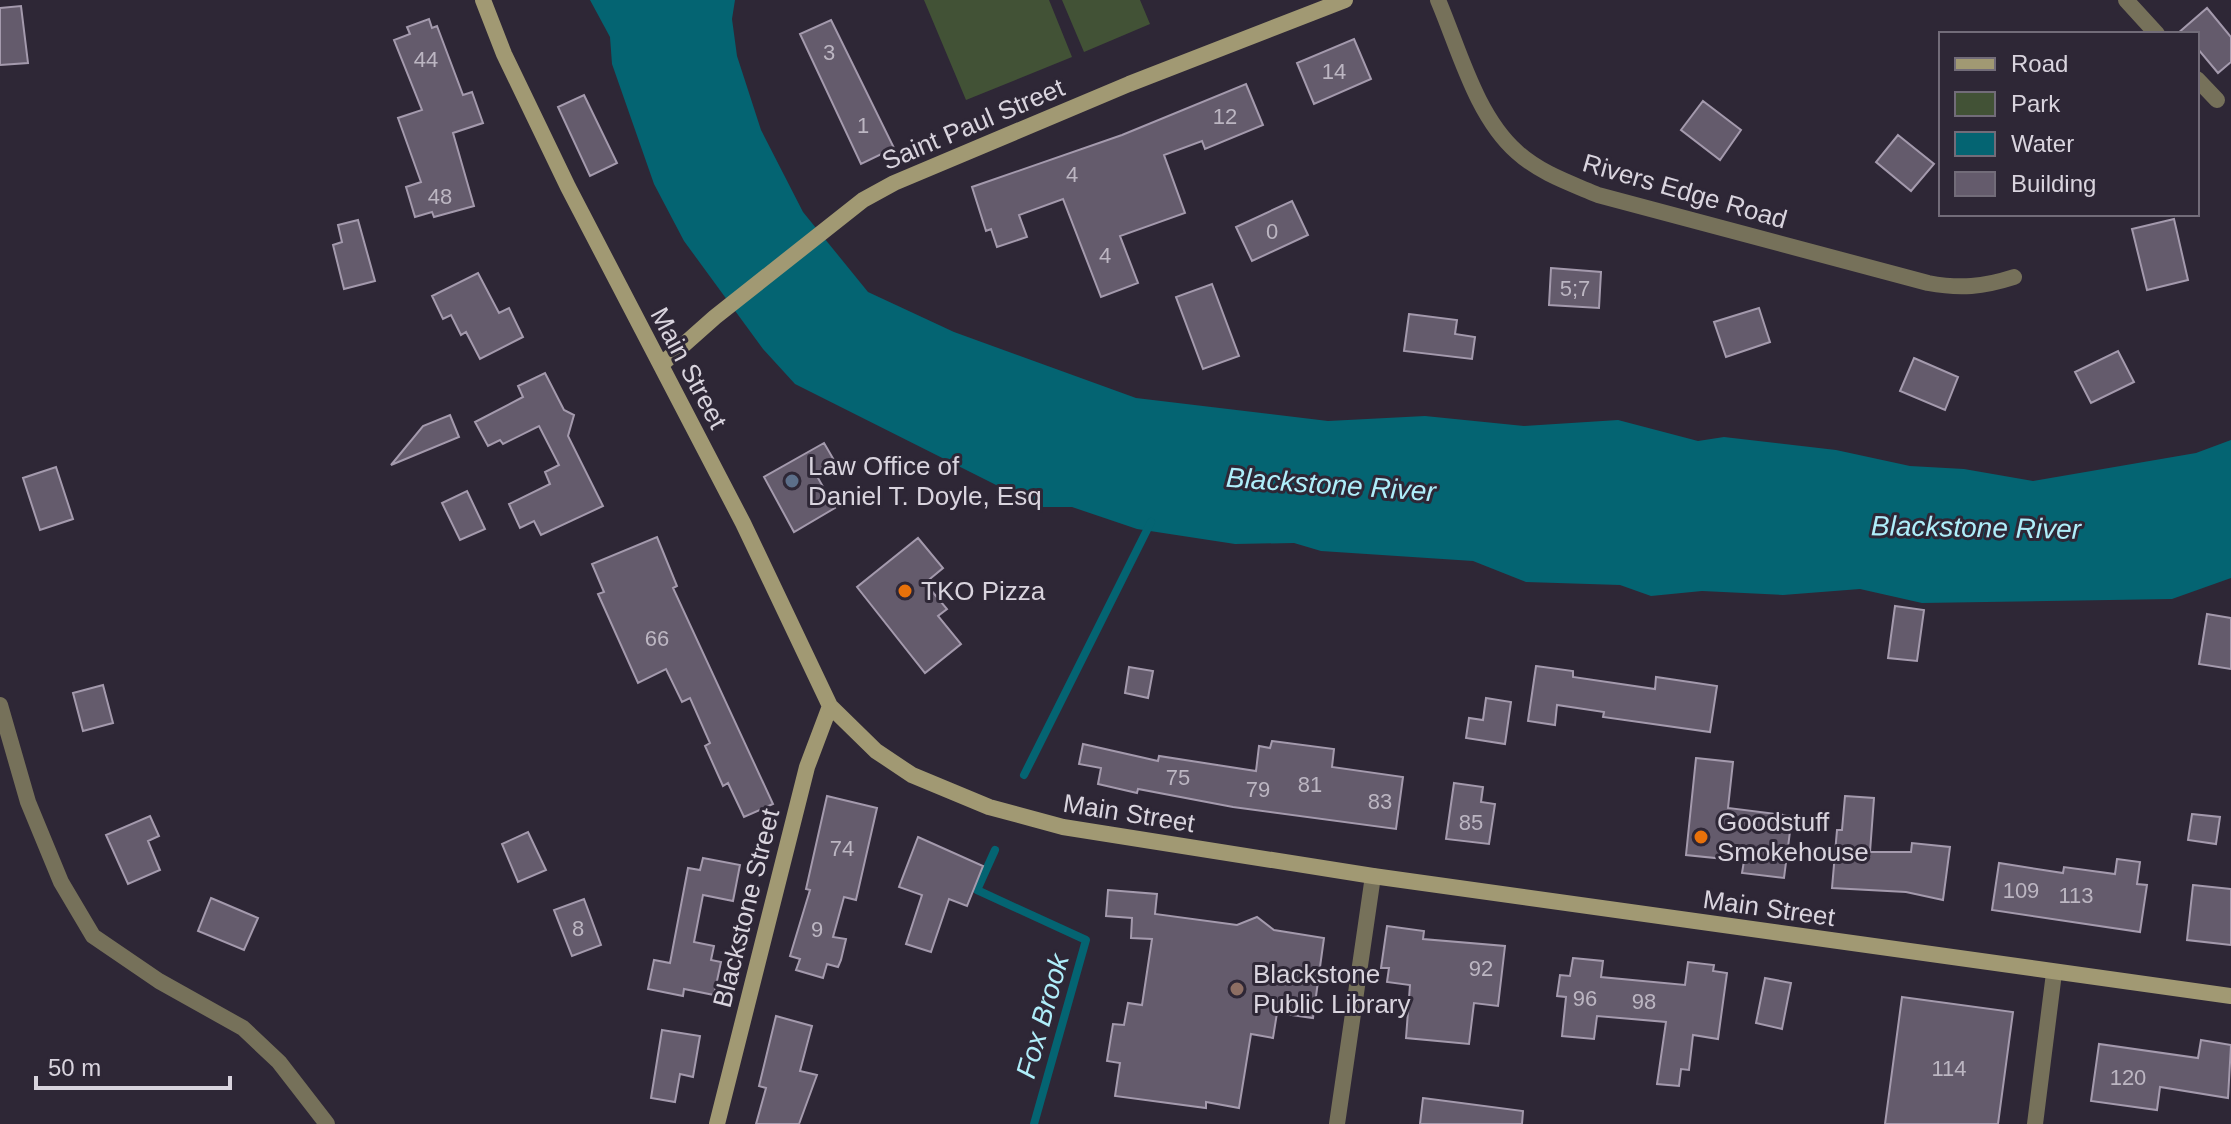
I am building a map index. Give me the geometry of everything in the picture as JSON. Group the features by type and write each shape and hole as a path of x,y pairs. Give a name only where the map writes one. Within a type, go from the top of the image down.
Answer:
{"main road":[{"name":"Main Street","path":"483,0 509,66 568,187 743,523 830,706 876,751 912,775 989,807 1063,827 1373,876 2231,996"},
{"name":"Saint Paul Street","path":"662,364 715,317 863,200 973,147 1345,0"},
{"name":"Blackstone Street","path":"717,1124 807,767 830,706"}],"street":[{"name":"Rivers Edge Road","path":"1438,0 1488,115 1516,152 1554,177 1598,195 1928,283 1958,288 1985,287 2014,277"},
{"path":"2126,0 2155,32"},
{"path":"2199,81 2217,100"},
{"path":"0,705 28,802 61,882 93,936 159,981 243,1028 279,1062 327,1124"},
{"path":"1337,1124 1373,876"},
{"path":"2035,1124 2054,973"}],"green space":[{"path":"924,0 1049,0 1072,57 966,100"},
{"path":"1062,0 1140,0 1150,24 1084,52"}],"water":[{"name":"Blackstone River","path":"590,0 735,0 732,19 737,56 761,130 803,212 868,292 954,332 1136,398 1328,421 1425,416 1524,426 1618,420 1698,441 1724,437 1836,450 1910,466 1964,469 2033,481 2196,453 2231,440 2231,578 2172,599 1922,603 1860,589 1783,595 1702,591 1651,596 1620,585 1526,582 1473,561 1321,551 1294,543 1235,544 1137,529 1072,507 1040,507 795,384 763,349 684,241 654,184 612,64 610,37"}],"building":[{"path":"21,6 28,63 0,65 0,8"},
{"path":"2207,8 2231,37 2231,62 2218,73 2199,50 2199,32 2179,32"},
{"path":"429,19 432,28 437,26 463,95 472,92 483,123 453,133 474,206 434,217 432,212 415,217 406,187 421,182 398,118 422,110 394,40 410,34 407,27"},
{"path":"831,20 894,148 861,164 800,34"},
{"path":"1354,39 1371,79 1314,104 1297,63"},
{"path":"1246,84 1263,125 1205,149 1202,141 1164,155 1185,213 1120,236 1138,283 1101,297 1063,199 1019,215 1027,237 997,247 991,229 986,231 972,187 1122,135"},
{"path":"584,95 617,163 590,176 558,107"},
{"path":"1703,101 1741,130 1720,160 1681,130"},
{"path":"1898,135 1934,164 1911,191 1876,162"},
{"path":"1292,201 1308,235 1252,261 1236,227"},
{"path":"2174,219 2188,280 2147,290 2132,229"},
{"path":"358,220 375,281 344,289 333,245 342,242 338,225"},
{"path":"1551,268 1601,272 1599,308 1549,305"},
{"path":"478,273 499,313 509,308 523,337 480,359 466,332 461,335 451,315 443,319 432,296"},
{"path":"1212,284 1239,356 1203,369 1176,297"},
{"path":"1759,308 1770,342 1726,357 1714,322"},
{"path":"1409,314 1457,320 1455,334 1475,337 1472,359 1404,351"},
{"path":"2118,351 2134,382 2091,403 2075,372"},
{"path":"1914,358 1958,377 1945,410 1900,391"},
{"path":"545,373 564,410 574,415 568,436 603,506 541,535 534,521 520,528 509,504 550,484 545,472 559,465 539,426 503,444 500,440 488,446 475,422 523,397 518,386"},
{"path":"450,415 459,437 391,465 423,426"},
{"path":"824,443 838,467 818,478 835,508 794,532 764,477"},
{"path":"56,467 73,519 40,530 23,478"},
{"path":"467,491 485,529 460,540 442,503"},
{"path":"657,537 677,586 673,588 773,804 744,817 728,783 723,786 705,746 710,743 690,698 682,702 666,669 638,683 598,594 604,592 592,564"},
{"path":"918,538 943,568 925,583 947,609 938,616 961,644 925,673 857,587"},
{"path":"1895,606 1924,610 1917,661 1888,658"},
{"path":"2207,614 2231,618 2231,669 2199,664"},
{"path":"1536,666 1573,671 1573,677 1655,689 1656,677 1717,686 1710,732 1603,717 1604,712 1557,705 1555,725 1528,721"},
{"path":"1129,667 1153,671 1148,698 1125,693"},
{"path":"103,685 113,723 83,731 73,693"},
{"path":"1486,698 1511,702 1505,744 1466,738 1469,718 1483,720"},
{"path":"1272,741 1334,749 1332,767 1403,777 1396,829 1233,807 1138,789 1137,793 1098,784 1101,768 1079,764 1083,744 1158,761 1159,756 1256,771 1259,746 1270,748"},
{"path":"1696,758 1733,762 1728,808 1792,816 1784,878 1742,873 1744,861 1686,855"},
{"path":"1454,783 1483,787 1481,802 1495,804 1489,844 1446,839"},
{"path":"827,796 877,808 856,900 844,897 833,937 846,939 841,960 838,967 827,964 823,978 796,970 800,959 790,956 810,890 806,889"},
{"path":"1845,796 1874,798 1870,852 1911,852 1912,843 1950,847 1943,900 1906,892 1832,888 1837,830 1842,830"},
{"path":"2192,814 2220,817 2216,844 2188,840"},
{"path":"150,816 159,836 148,841 160,870 128,884 106,835"},
{"path":"528,832 546,870 518,882 502,844"},
{"path":"918,837 983,866 967,906 949,899 931,952 906,944 922,895 899,887"},
{"path":"703,858 740,865 733,901 703,895 694,942 714,946 711,960 721,962 714,995 684,989 683,996 648,989 654,960 670,963 688,868 700,870"},
{"path":"2117,859 2140,862 2137,884 2147,885 2140,932 1992,910 1999,863 2063,873 2064,867 2115,874"},
{"path":"2193,885 2231,889 2231,945 2187,940"},
{"path":"1108,890 1157,894 1155,914 1237,925 1257,917 1274,930 1324,938 1313,1018 1277,1013 1273,1038 1251,1034 1239,1108 1206,1102 1206,1108 1115,1096 1120,1063 1107,1061 1113,1024 1124,1025 1128,1003 1142,1005 1152,939 1131,938 1132,918 1106,916"},
{"path":"211,898 258,918 244,950 198,931"},
{"path":"584,899 601,945 572,956 554,910"},
{"path":"1387,926 1424,931 1423,939 1505,946 1498,1006 1474,1003 1469,1044 1406,1038 1410,985 1387,982 1389,968 1381,968"},
{"path":"1573,958 1603,961 1601,977 1685,985 1688,962 1714,965 1713,971 1727,973 1718,1039 1693,1035 1689,1070 1681,1069 1679,1086 1657,1084 1666,1022 1597,1016 1594,1039 1562,1036 1566,997 1557,996 1560,975 1570,976"},
{"path":"1765,978 1791,983 1782,1029 1756,1023"},
{"path":"1902,997 2013,1012 1998,1124 1885,1124"},
{"path":"776,1016 812,1026 800,1071 817,1075 799,1124 756,1124 766,1088 759,1086"},
{"path":"662,1030 700,1036 693,1077 680,1074 675,1102 651,1098"},
{"path":"2201,1040 2231,1045 2228,1098 2160,1087 2157,1110 2091,1101 2099,1044 2198,1058"},
{"path":"1423,1098 1523,1111 1522,1124 1420,1124"}],"waterway":[{"name":"Fox Brook","path":"1024,775 1151,522"},
{"name":"Fox Brook","path":"995,850 977,890 1086,940 1034,1124"}],"place":[{"name":"Law Office of Daniel T. Doyle, Esq","path":"792,481"},
{"name":"TKO Pizza","path":"905,591"},
{"name":"Goodstuff Smokehouse","path":"1701,837"},
{"name":"Blackstone Public Library","path":"1237,989"}]}
